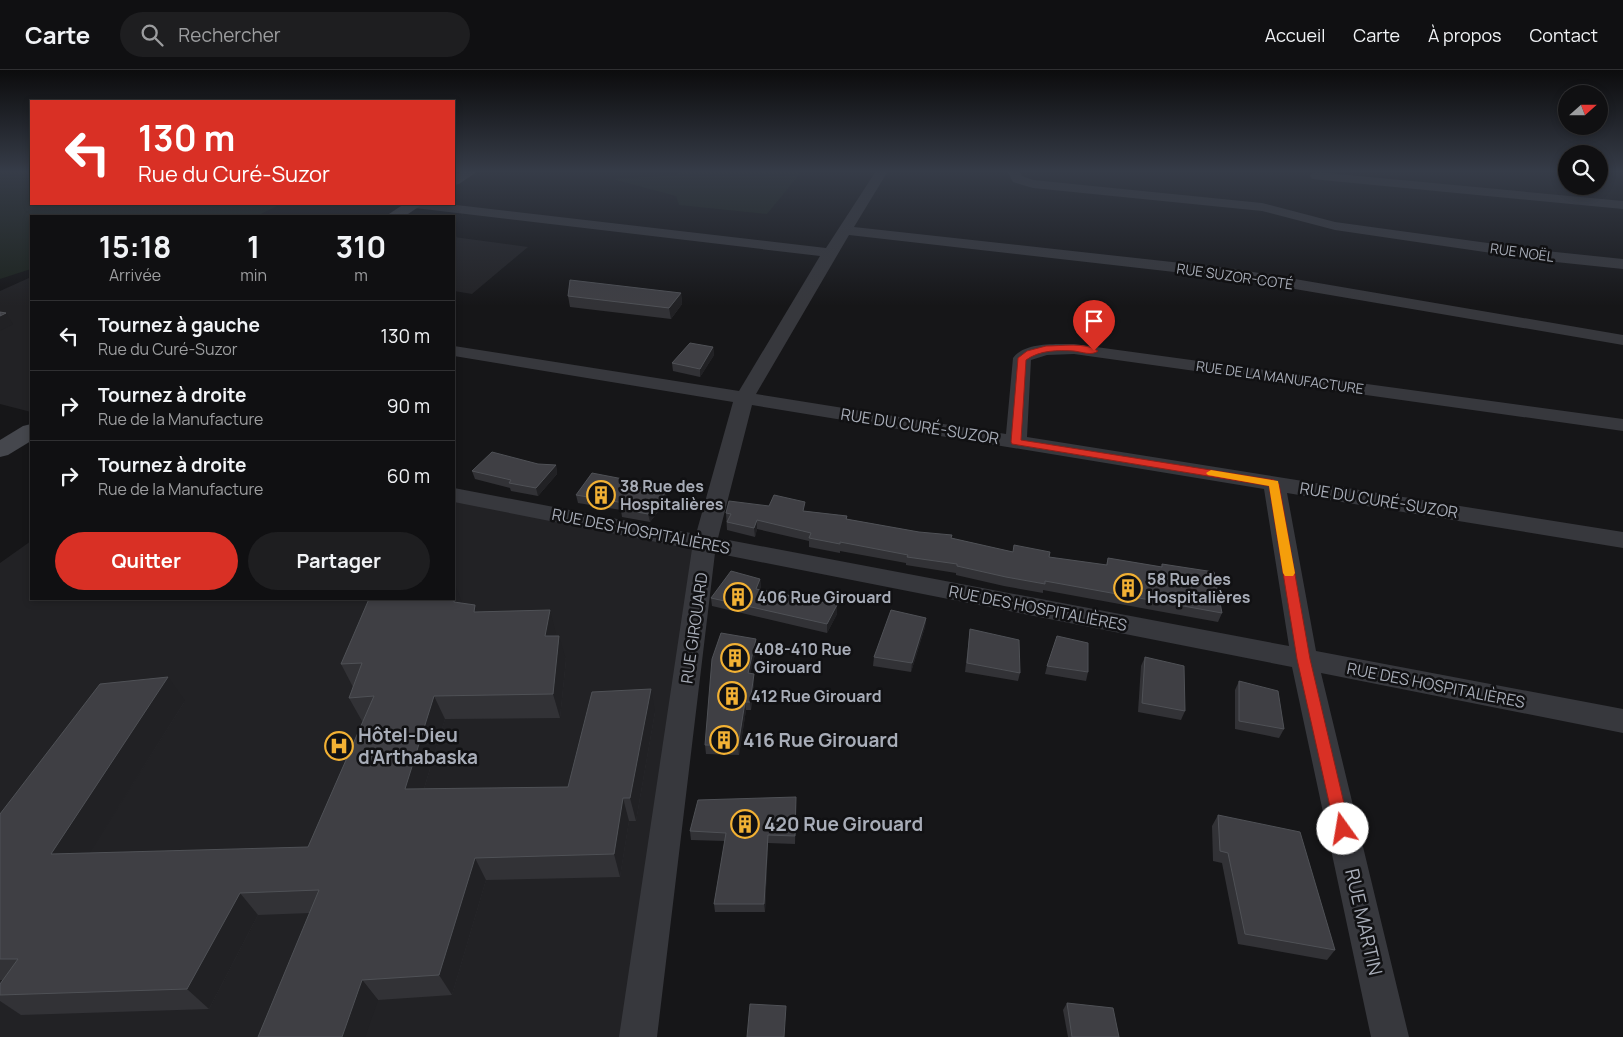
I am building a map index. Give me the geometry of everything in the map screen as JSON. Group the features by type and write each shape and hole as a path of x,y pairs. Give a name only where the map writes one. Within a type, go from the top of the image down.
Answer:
{"street":[{"path":"518,216 830,253"},
{"name":"RUE GIROUARD","path":"638,1037 706,543 744,398 854,216"},
{"name":"RUE NOËL","path":"1297,216 1335,226 1546,256 1623,264"},
{"name":"RUE SUZOR-COTÉ","path":"845,230 1236,274 1623,340"},
{"name":"RUE DE LA MANUFACTURE","path":"1016,442 1022,358 1030,353 1046,349 1084,350 1623,425"},
{"name":"RUE DU CURÉ-SUZOR","path":"455,351 1623,540"},
{"path":"0,450 30,433"},
{"name":"RUE MARTIN","path":"1274,484 1304,659 1390,1037"},
{"name":"RUE DES HOSPITALIÈRES","path":"455,494 1623,721"}],"shaded area":[{"path":"0,216 30,216 30,269 0,279"},
{"path":"455,237 528,247 472,294 455,291"},
{"path":"30,277 30,412 0,404 0,291"},
{"name":"Hôtel-Dieu d'Arthabaska","path":"455,495 705,543 638,1037 0,1037 0,563 30,542 30,600 455,600"}],"building":[{"path":"570,280 681,293 669,308 568,296"},
{"path":"690,343 713,347 700,369 672,363"},
{"path":"492,452 538,464 556,465 536,488 509,483 511,480 472,471"},
{"path":"592,473 623,479 620,484 666,492 648,514 620,509 624,503 576,495"},
{"path":"774,495 805,502 803,511 847,516 846,519 919,532 952,535 951,538 1013,552 1014,545 1050,552 1049,557 1107,565 1108,558 1162,567 1162,564 1214,572 1222,613 1045,581 1045,584 1006,577 957,566 957,564 907,557 908,555 809,538 811,533 757,520 754,528 727,522 731,514 726,513 729,501 769,506"},
{"path":"731,571 760,579 756,589 837,605 827,624 711,598"},
{"name":"Hôtel-Dieu d'Arthabaska","path":"369,600 454,600 454,602 475,605 474,612 550,610 545,636 559,636 553,694 434,696 405,789 568,787 592,692 651,689 630,798 623,798 614,854 475,858 439,975 362,980 342,1037 258,1037 319,890 240,893 187,989 0,995 0,984 18,959 0,959 0,814 100,684 168,677 51,854 308,847 374,696 349,698 362,663 341,664"},
{"path":"891,610 926,618 912,663 874,657"},
{"path":"970,629 1019,640 1020,673 967,663"},
{"path":"721,633 756,639 748,673 754,674 750,702 745,702 738,746 705,745 712,659"},
{"path":"1057,636 1088,643 1088,672 1047,666"},
{"path":"1145,657 1184,666 1185,711 1142,703"},
{"path":"1239,681 1278,691 1284,729 1239,721"},
{"path":"796,797 795,836 768,835 764,904 714,904 726,833 690,831 698,800"},
{"path":"1218,815 1300,832 1335,950 1245,934 1228,853 1220,851"},
{"path":"1067,1003 1113,1008 1119,1037 1072,1037"},
{"path":"750,1004 786,1006 784,1037 747,1037"}],"slow traffic":[{"path":"1211,473 1274,484 1289,573"}],"place":[{"name":"38 Rue des Hospitalières","path":"601,495"},
{"name":"58 Rue des Hospitalières","path":"1128,588"},
{"name":"406 Rue Girouard","path":"738,597"},
{"name":"408-410 Rue Girouard","path":"735,658"},
{"name":"412 Rue Girouard","path":"732,696"},
{"name":"416 Rue Girouard","path":"724,740"},
{"name":"Hôtel-Dieu d'Arthabaska","path":"339,746"},
{"name":"420 Rue Girouard","path":"745,824"}],"route":[{"path":"1094,351 1046,349 1030,353 1022,358 1016,442 1274,484 1304,659 1343,829"}]}
